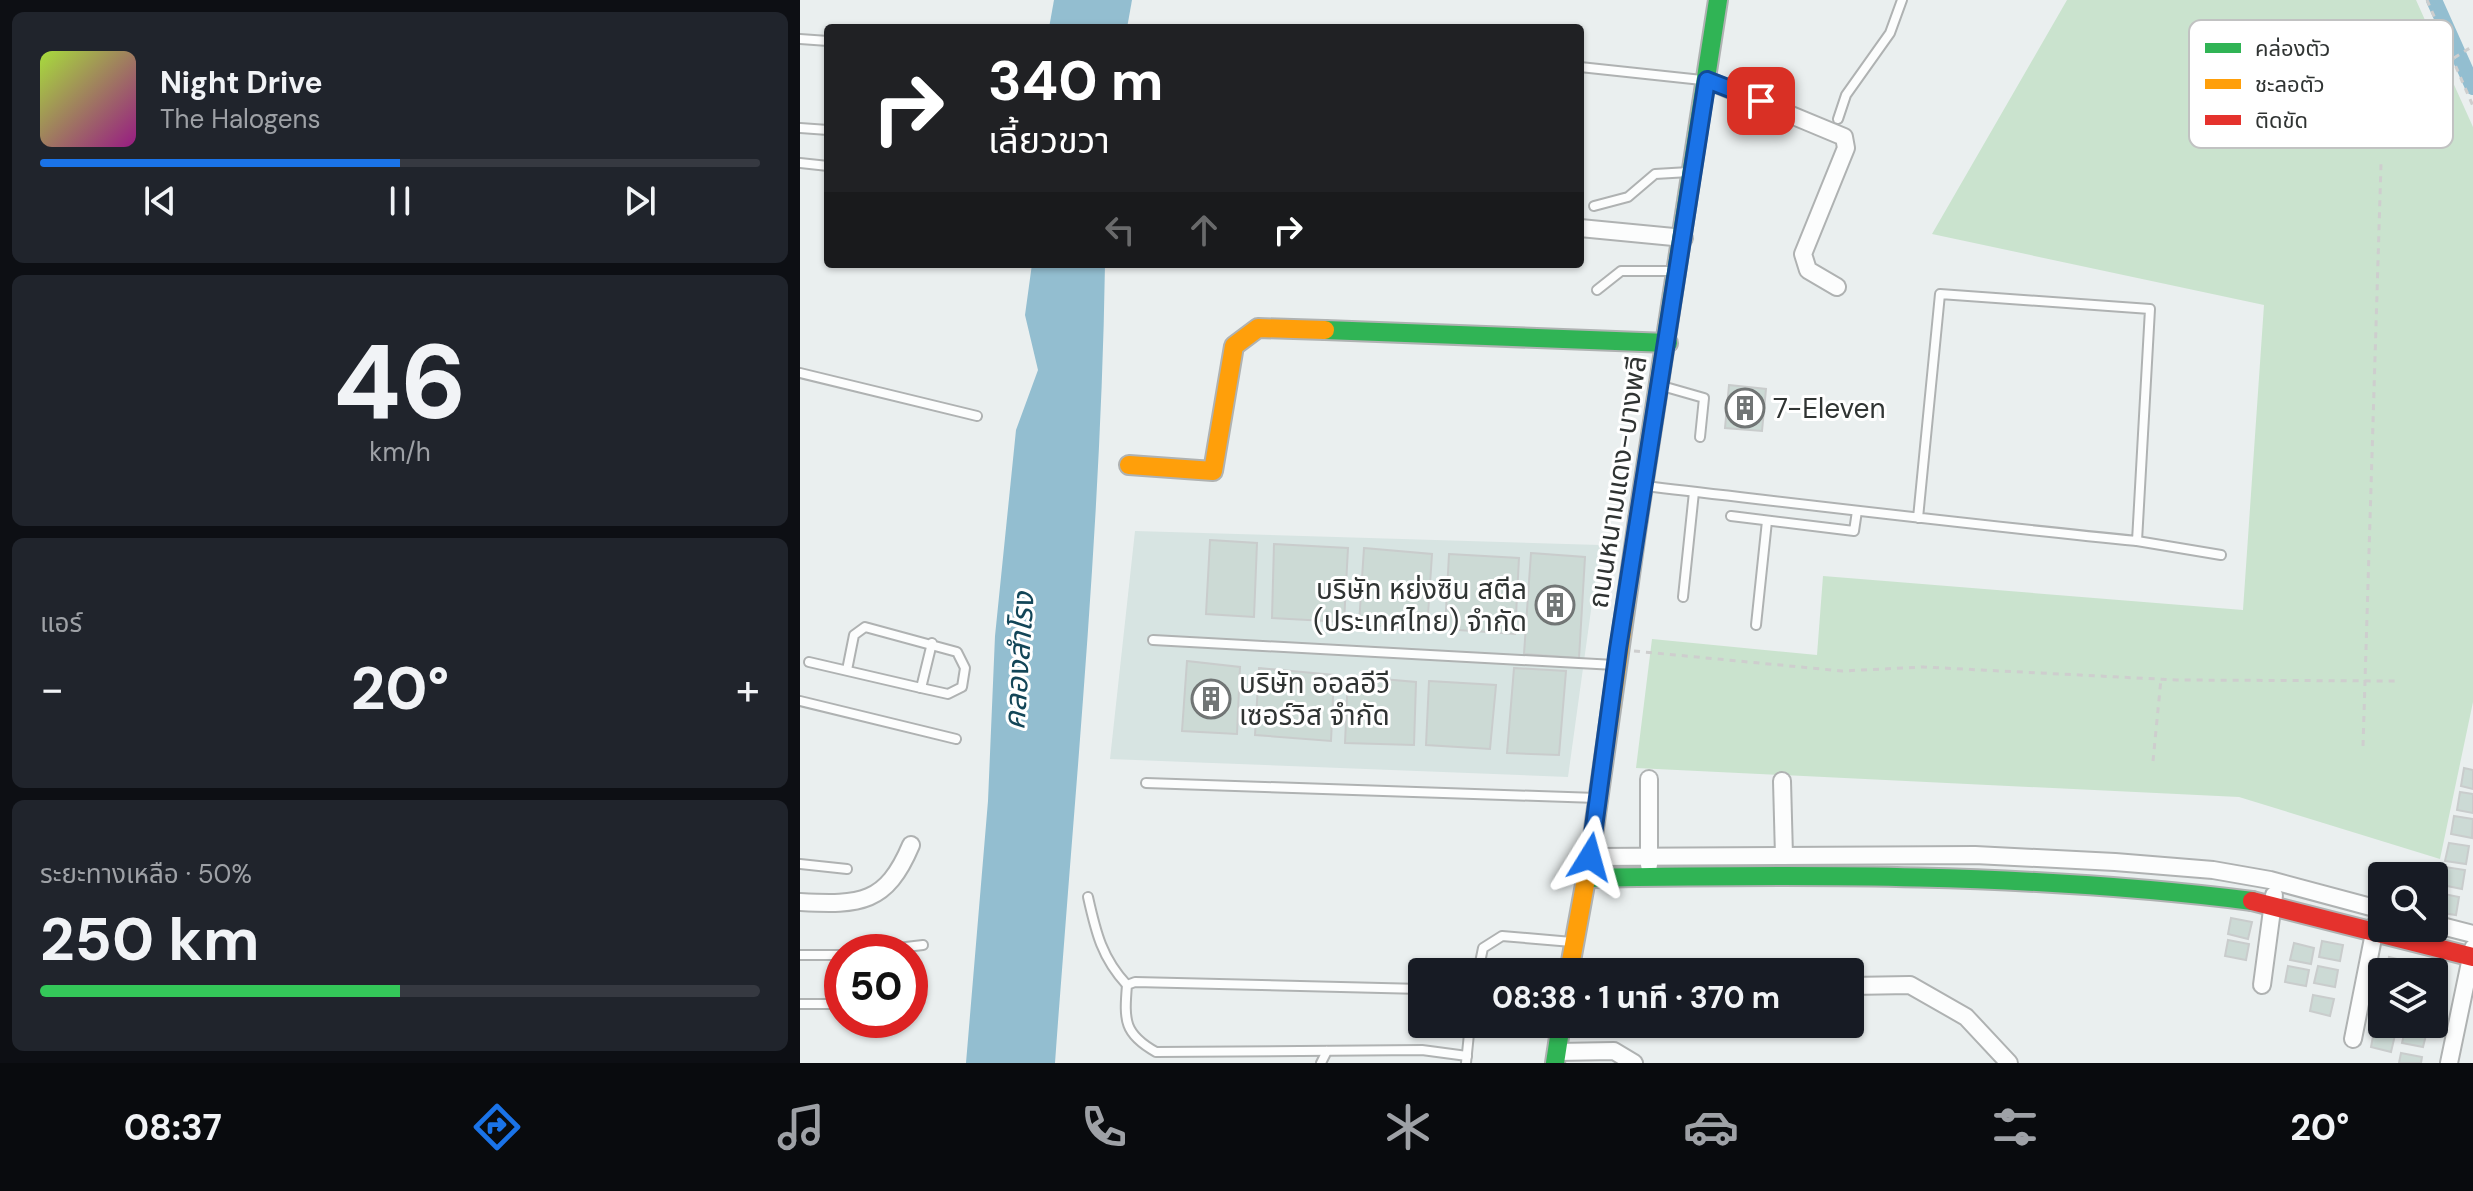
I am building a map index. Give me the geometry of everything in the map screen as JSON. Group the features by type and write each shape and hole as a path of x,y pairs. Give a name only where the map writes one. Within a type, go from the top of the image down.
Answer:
{"street":[{"name":"ถนนหนามแดง-บางพลี","path":"1571,958 1590,857 1617,657 1668,343 1718,0"},
{"path":"1707,80 1844,137 1846,148 1803,254 1808,270 1837,287"},
{"path":"1584,228 1684,238"},
{"path":"1129,465 1213,471 1234,346 1258,328 1668,343"},
{"path":"1648,877 1649,779"},
{"path":"1782,781 1784,856"},
{"path":"800,902 845,902 877,892 891,884 911,845"},
{"path":"1590,857 2006,856 2213,870 2276,882 2368,907"},
{"path":"1585,878 1801,874 1985,878 2134,886 2273,904 2368,928"},
{"path":"2262,985 2276,882"},
{"path":"2448,928 2473,934"},
{"path":"2353,1039 2373,942"},
{"path":"2424,942 2472,954 2449,1063"},
{"path":"1864,986 1910,985 1966,1017 2009,1063"},
{"path":"1556,1057 1614,1051 1634,1063"}],"lane":[{"path":"1838,119 1846,95 1890,33 1902,0"},
{"path":"800,39 824,41"},
{"path":"1584,67 1707,80"},
{"path":"800,128 824,130"},
{"path":"800,163 824,166"},
{"path":"1594,206 1619,202 1655,174 1693,172"},
{"path":"1597,290 1621,271 1679,271"},
{"path":"1918,518 1940,294 2150,309 2137,541"},
{"path":"800,373 977,416"},
{"path":"1661,386 1704,398 1700,437"},
{"path":"1645,486 2137,541 2221,555"},
{"path":"1683,597 1694,492"},
{"path":"1731,516 1854,531 1857,511"},
{"path":"1756,625 1767,521"},
{"path":"809,662 948,694 962,687 965,668 957,652 865,627 858,629 847,670"},
{"path":"1153,640 1617,657"},
{"path":"921,688 932,643"},
{"path":"800,701 956,739"},
{"path":"1146,783 1598,798"},
{"path":"800,864 847,869"},
{"path":"1088,897 1097,939 1108,964 1127,985 1127,1028 1135,1040 1156,1052 1422,1050 1466,1060 1468,1038"},
{"path":"1481,958 1483,948 1502,936 1573,942"},
{"path":"800,955 824,955"},
{"path":"1127,985 1154,982 1408,989"},
{"path":"800,1004 824,1004"},
{"path":"1321,1063 1327,1051"}],"path":[{"path":"2427,0 2436,20"},
{"path":"2471,47 2454,58 2473,106"},
{"path":"2363,746 2362,681 2381,164"},
{"path":"1617,657 1842,671 1923,667 2161,679 2396,681"},
{"path":"2153,761 2161,679"}],"shaded area":[{"path":"1135,531 1600,545 1568,777 1110,759"}],"green space":[{"path":"2067,0 2416,0 2425,20 2189,20 2189,148 2453,148 2453,82 2473,127 2473,702 2440,859 2239,797 1636,768 1652,639 1817,655 1823,576 2243,610 2264,305 1932,234"}],"water":[{"path":"1054,0 1132,0 1128,24 1050,24"},
{"name":"คลองสำโรง","path":"1031,268 1105,268 1098,464 1086,664 1055,1063 966,1063 988,801 995,636 1016,430 1038,370 1025,315"}],"building":[{"name":"7-Eleven","path":"1729,385 1766,389 1762,431 1725,428"},
{"path":"1210,540 1257,543 1254,617 1206,614"},
{"path":"1274,544 1348,548 1344,622 1272,618"},
{"path":"1364,548 1432,554 1427,630 1359,624"},
{"name":"บริษัท หย่งซิน สตีล (ประเทศไทย) จํากัด","path":"1531,553 1585,557 1579,658 1524,654"},
{"path":"1449,554 1519,558 1515,634 1445,629"},
{"name":"บริษัท ออลอีวี เซอร์วิส จำกัด","path":"1187,661 1240,667 1237,734 1182,731"},
{"path":"1259,668 1334,675 1331,741 1255,735"},
{"path":"1514,668 1566,671 1559,755 1507,753"},
{"path":"1348,676 1416,682 1414,745 1345,743"},
{"path":"1429,681 1496,685 1490,749 1426,745"},
{"path":"2464,768 2473,770 2473,789 2461,786"},
{"path":"2460,792 2473,794 2473,813 2457,810"},
{"path":"2454,816 2473,819 2472,838 2451,834"},
{"path":"2449,843 2469,846 2466,864 2445,861"},
{"path":"2448,867 2465,870 2462,889 2448,886"},
{"path":"2448,895 2459,897 2456,915 2448,914"},
{"path":"2231,918 2252,922 2248,939 2228,934"},
{"path":"2228,940 2249,944 2246,960 2225,956"},
{"path":"2322,941 2343,945 2340,961 2319,957"},
{"path":"2294,943 2314,948 2311,964 2290,960"},
{"path":"2288,966 2309,970 2306,986 2285,982"},
{"path":"2318,966 2338,970 2335,987 2314,983"},
{"path":"2313,995 2334,999 2330,1016 2310,1011"},
{"path":"2373,1038 2394,1038 2391,1052 2371,1047"},
{"path":"2403,1038 2425,1038 2423,1047 2402,1043"},
{"path":"2401,1053 2422,1057 2421,1063 2399,1063"}],"waterway":[{"path":"2434,0 2443,20"},
{"path":"2453,42 2473,87"}],"traffic: fast":[{"path":"1638,519 1718,0"},
{"path":"1325,330 1668,343"},
{"path":"1585,878 1836,876 2003,880 2252,901"},
{"path":"1555,1063 1559,1038"}],"traffic: slow":[{"path":"1129,465 1213,471 1234,346 1258,328 1325,330"},
{"path":"1572,958 1590,857 1638,519"}],"traffic: jam":[{"path":"2252,901 2473,957"}],"place":[{"name":"7-Eleven","path":"1745,408"},
{"name":"บริษัท หย่งซิน สตีล (ประเทศไทย) จํากัด","path":"1555,605"},
{"name":"บริษัท ออลอีวี เซอร์วิส จำกัด","path":"1211,699"}],"route":[{"path":"1590,857 1618,649 1707,80 1761,101"}]}
